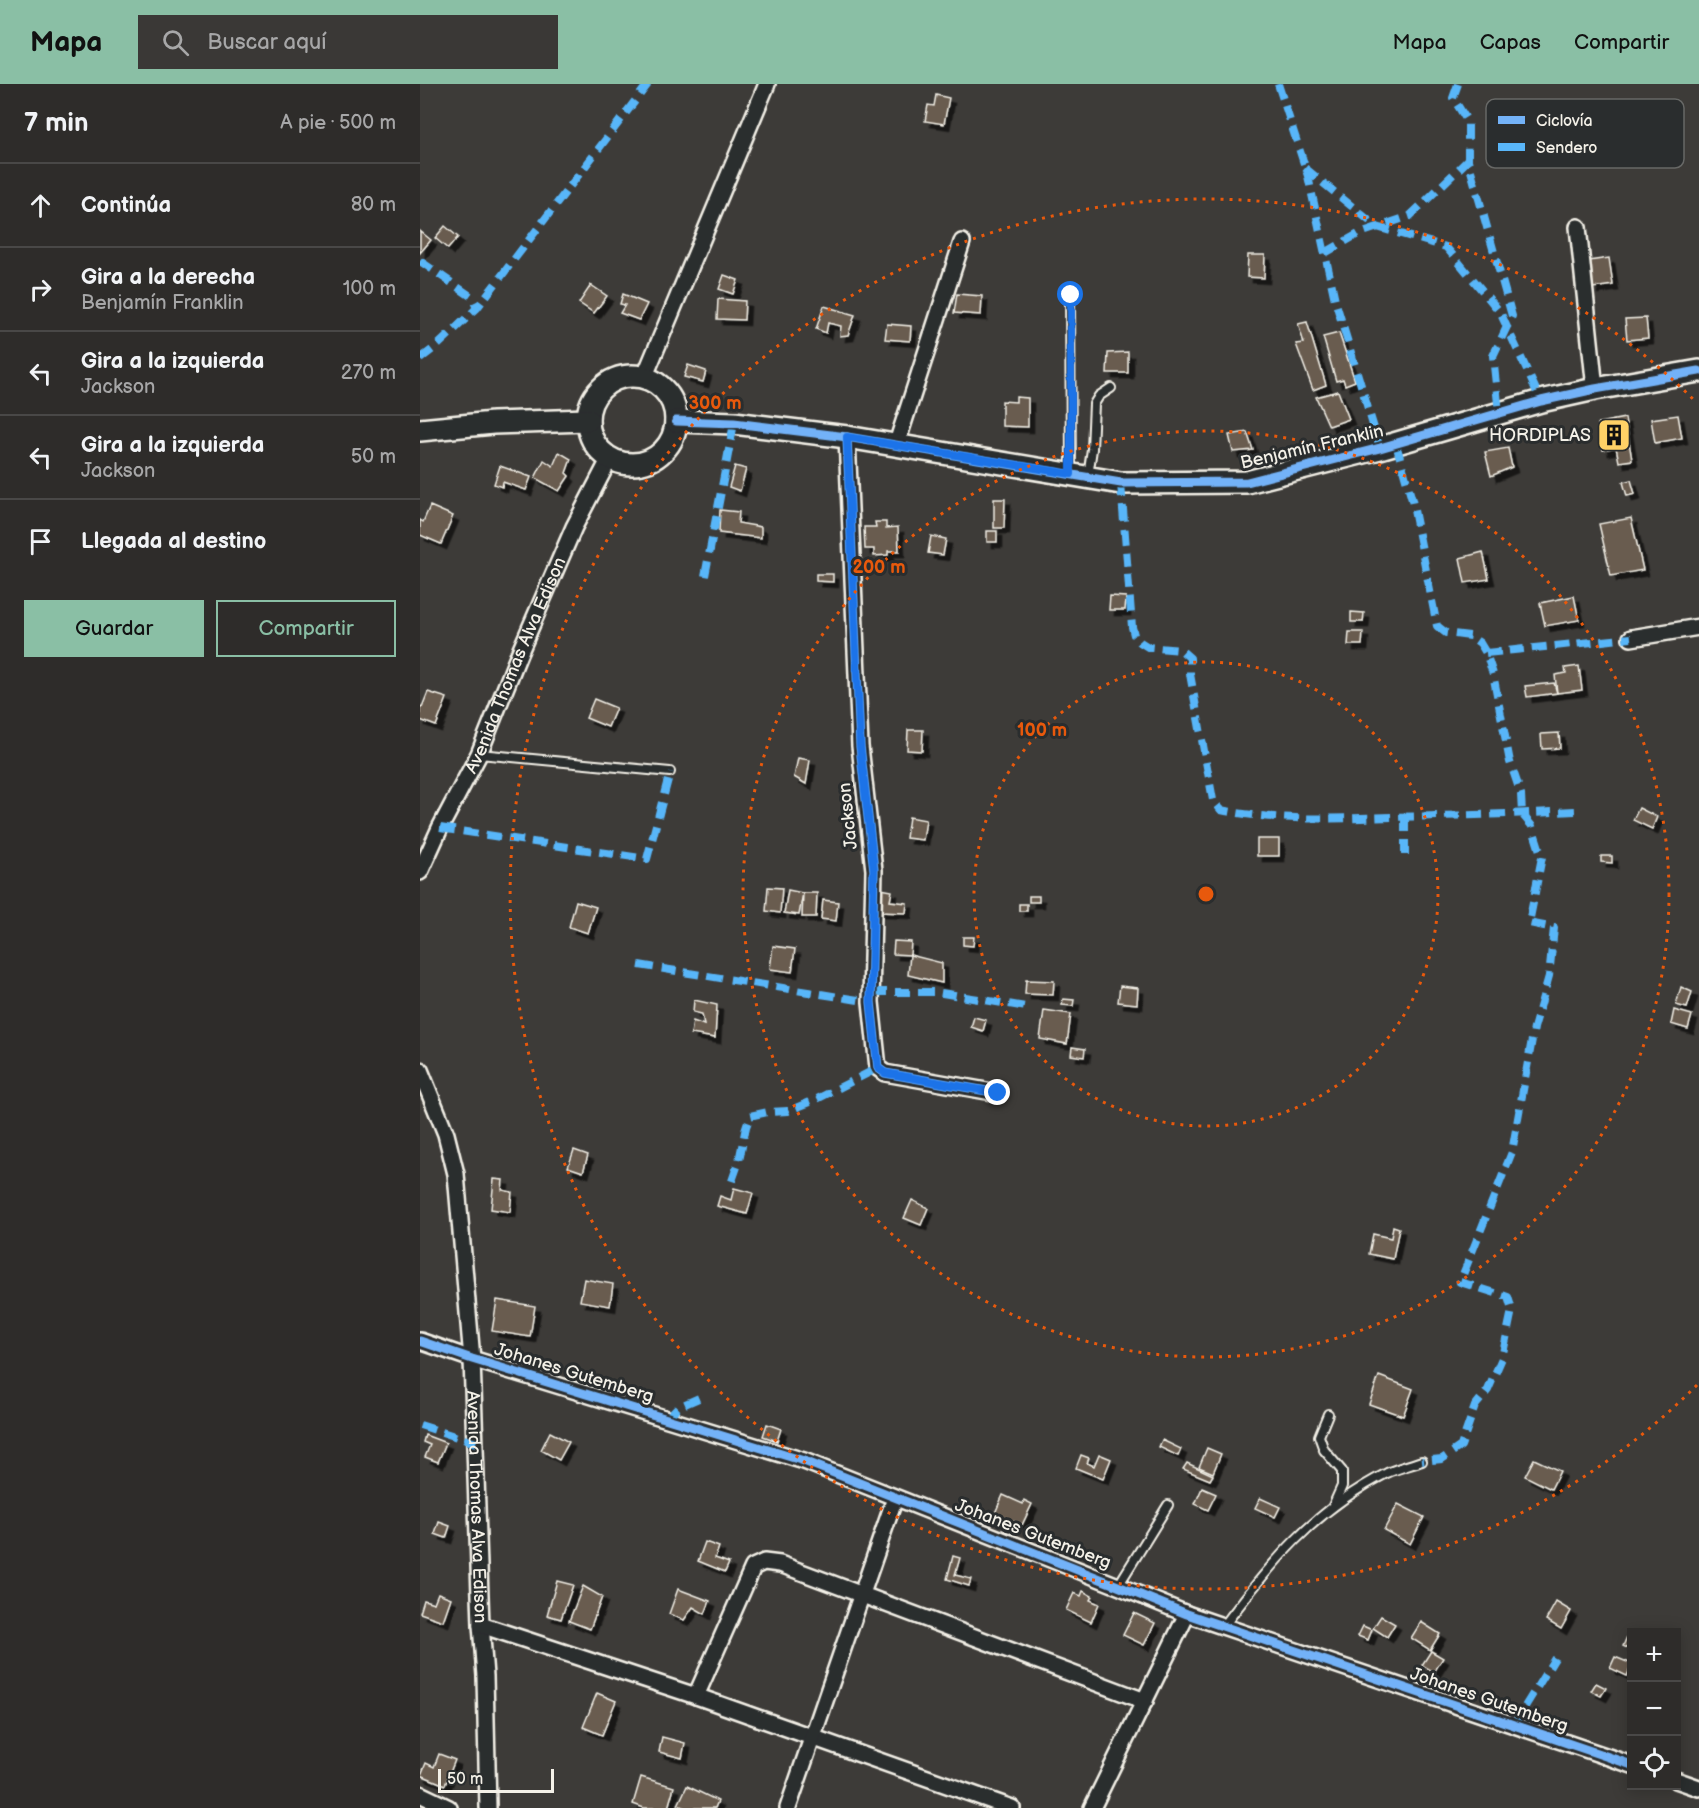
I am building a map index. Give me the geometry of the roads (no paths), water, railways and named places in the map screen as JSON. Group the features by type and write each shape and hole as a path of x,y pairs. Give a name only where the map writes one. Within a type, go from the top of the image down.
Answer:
{"street":[{"path":"644,378 767,84"},
{"path":"1578,227 1594,389"},
{"path":"896,446 962,242"},
{"name":"Benjamín Franklin","path":"676,421 734,423 847,437 1121,483 1247,482 1380,448 1541,401 1594,389 1699,371"},
{"path":"622,378 644,378 664,390 671,399 675,410 675,432 663,452 654,458 643,463 620,462 601,451 594,441 588,420 590,408 602,389 611,382 622,378"},
{"path":"420,430 493,423 588,420"},
{"name":"Jackson","path":"847,437 860,746 874,870 871,1002 878,1068 885,1073 998,1093"},
{"name":"Avenida Thomas Alva Edison","path":"420,872 479,754 519,654 570,538 610,458"},
{"path":"1631,638 1699,627"},
{"name":"Avenida Thomas Alva Edison","path":"420,1070 446,1134 456,1174 472,1359 488,1808"},
{"name":"Johanes Gutemberg","path":"420,1341 804,1461 1187,1614 1627,1763"},
{"path":"788,1808 895,1498"},
{"path":"696,1696 753,1567 764,1562 780,1564 1144,1701"},
{"path":"1092,1808 1187,1614"},
{"path":"481,1625 696,1696 1012,1808"},
{"path":"1681,1781 1699,1788"},
{"path":"420,1794 449,1808"}],"lane":[{"path":"1071,295 1080,476"},
{"path":"1080,476 1092,449 1094,404 1099,396 1112,388"},
{"path":"479,754 670,772"},
{"path":"1328,1414 1319,1436 1324,1450 1342,1471 1342,1486 1332,1507"},
{"path":"1223,1627 1257,1581 1309,1525 1351,1494 1389,1472 1422,1461"},
{"path":"1118,1586 1168,1505"}],"place":[{"name":"HORDIPLAS","path":"1614,435"}]}
